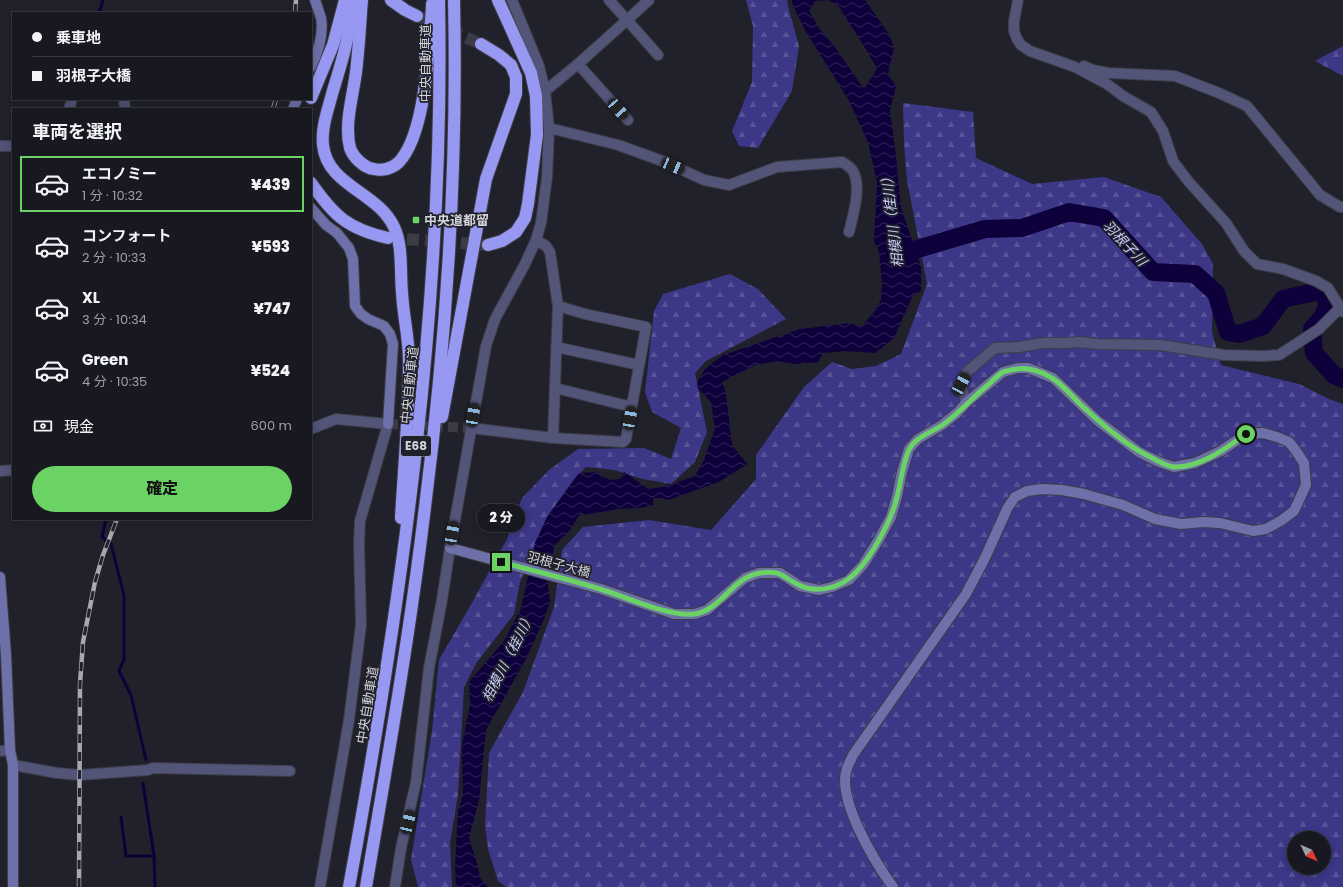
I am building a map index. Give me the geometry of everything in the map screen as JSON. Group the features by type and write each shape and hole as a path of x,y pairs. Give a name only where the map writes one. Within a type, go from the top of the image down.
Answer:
{"highway":[{"path":"312,96 333,45 345,0"},
{"path":"351,0 349,27 327,113 322,143 324,155 329,164 345,182 370,200 387,216 394,227 398,242 409,360 396,611"},
{"path":"362,0 356,72 348,131 351,149 359,161 368,168 376,170 391,168 398,162 407,150 418,122 426,77 432,0"},
{"path":"391,0 405,10 418,16"},
{"name":"中央自動車道","path":"349,887 377,731 396,611 410,511 427,344 433,267 438,161 439,0"},
{"name":"E68","path":"366,887 392,733 424,513 442,345 449,267 453,153 455,41 454,0"},
{"path":"488,245 502,241 516,232 525,218 537,135 536,96 531,73 498,0"},
{"path":"424,513 486,179 516,94 516,77 511,65 499,55 481,44"},
{"path":"312,185 338,216 353,227 371,234 388,238"}],"street":[{"path":"312,65 320,45 321,30 321,18 315,0"},
{"path":"395,887 401,848 416,782 429,668 486,346 495,319 525,264 536,240 541,223 547,177 548,128 545,91 539,66 512,0"},
{"path":"609,0 658,55"},
{"path":"545,91 578,64 649,0"},
{"path":"966,403 961,384 967,372 995,348 1020,347 1042,343 1079,342 1098,344 1160,345 1224,355 1279,355 1319,329 1341,310 1328,288 1316,281 1284,269 1257,264 1244,251 1226,223 1188,181 1173,161 1163,132 1151,112 1123,96 1107,84 1067,64 1030,51 1017,39 1014,21 1018,0"},
{"path":"1067,64 1075,62 1092,70 1108,73 1176,76 1247,106 1320,195 1340,207 1343,207"},
{"path":"578,64 628,120"},
{"path":"548,128 618,145 665,162 704,180 729,186 777,167 842,162 853,172 856,187 854,210 848,232"},
{"path":"0,146 12,146"},
{"path":"312,209 326,225 337,233 349,248 353,259 356,306 361,314 384,326 390,334 393,344 388,424 360,521 359,543 361,625 349,720 320,887"},
{"path":"536,240 546,246 550,252 558,306 553,438"},
{"path":"471,428 553,438 623,442 626,439 646,328 585,314 558,306"},
{"path":"556,347 639,365"},
{"name":"羽根子大橋","path":"450,548 601,589 674,614 695,614 707,610 745,578 759,573 780,573 800,586 819,590 832,587 849,580 863,565 891,516 909,449 918,439 942,425 957,413 966,403 1003,372 1018,368 1028,368 1053,378 1098,421 1139,452 1159,462 1174,467 1195,464 1221,451 1246,434 1263,433 1277,436 1289,442 1304,463 1306,485 1294,511 1266,529 1253,530 1220,523 1203,522 1181,524 1155,519 1123,505 1084,494 1042,489 1027,491 1015,498 1008,507 966,594 863,740 853,755 846,772 847,795 853,814 864,840 880,869 893,887"},
{"path":"554,388 632,407"},
{"path":"312,429 336,419 388,424"},
{"path":"0,471 12,470"},
{"path":"0,577 6,655 5,750 12,765 13,887"},
{"path":"12,765 57,774 80,775 159,768 290,771"}],"green space":[{"path":"746,0 787,0 799,46 792,91 758,148 739,146 732,131 752,82 753,26"},
{"path":"1343,46 1343,76 1315,61"},
{"path":"903,103 973,112 976,158 1032,184 1104,177 1161,197 1202,244 1213,264 1212,332 1221,365 1299,384 1329,399 1343,404 1343,887 506,887 498,881 488,849 485,825 489,753 523,692 554,607 562,550 583,527 649,520 711,530 756,479 756,455 804,387 832,362 852,369 876,366 901,354 927,284 907,180"},
{"path":"730,274 758,289 786,319 706,361 695,373 707,432 695,462 671,484 643,479 614,470 586,467 575,478 547,517 520,582 514,614 477,662 464,687 458,794 450,843 452,887 418,887 411,860 432,731 439,660 507,539 522,498 549,470 578,449 644,448 671,459 681,428 652,412 645,392 654,311 663,294"}],"water":[{"name":"相模川（桂川）","path":"792,0 828,0 865,0 890,36 894,48 888,74 896,86 890,111 901,208 921,266 921,291 913,295 894,338 875,353 847,351 823,353 818,362 794,364 777,361 755,365 722,382 726,393 732,445 747,464 719,482 668,500 654,498 653,505 640,508 618,509 579,515 571,529 554,546 548,584 550,601 545,617 526,659 486,730 479,800 469,838 480,878 488,887 456,887 455,866 458,811 463,795 462,745 470,705 469,682 504,641 521,609 535,543 547,517 579,473 596,472 610,480 620,479 624,472 648,489 663,487 695,476 704,460 715,429 711,402 697,387 698,381 705,369 723,355 800,329 850,323 861,327 875,311 881,300 882,284 879,251 874,242 877,182 868,142 848,99 806,32 793,6","holes":["828,0 838,5 877,69 864,89 834,46 819,28 809,11 815,1"]}],"waterway":[{"path":"99,12 103,0"},
{"name":"羽根子川","path":"894,256 985,229 1022,228 1069,212 1104,218 1153,272 1195,274 1216,293 1228,332 1239,334 1263,326 1283,299 1319,291 1329,301 1323,316 1312,329 1314,353 1334,375 1343,379"},
{"path":"106,520 102,537 111,544 124,595 124,659 119,671 131,695 146,760"},
{"path":"143,783 154,856 155,887"},
{"path":"121,817 126,856 154,856"}],"tunnel":[{"path":"417,16 481,44"},
{"path":"389,238 488,245"},
{"path":"388,424 471,428"}],"railway":[{"path":"295,12 296,0"},
{"path":"273,108 276,100"},
{"path":"79,887 80,684 83,642 95,582 103,555 117,520"}],"place":[{"name":"中央道都留","path":"416,220"}],"route":[{"path":"501,562 601,589 674,614 695,614 707,610 745,578 759,573 780,573 800,586 819,590 832,587 849,580 863,565 878,541 891,516 909,449 918,439 942,425 957,413 966,403 1003,372 1018,368 1028,368 1053,378 1098,421 1139,452 1159,462 1174,467 1195,464 1221,451 1246,434"}]}
